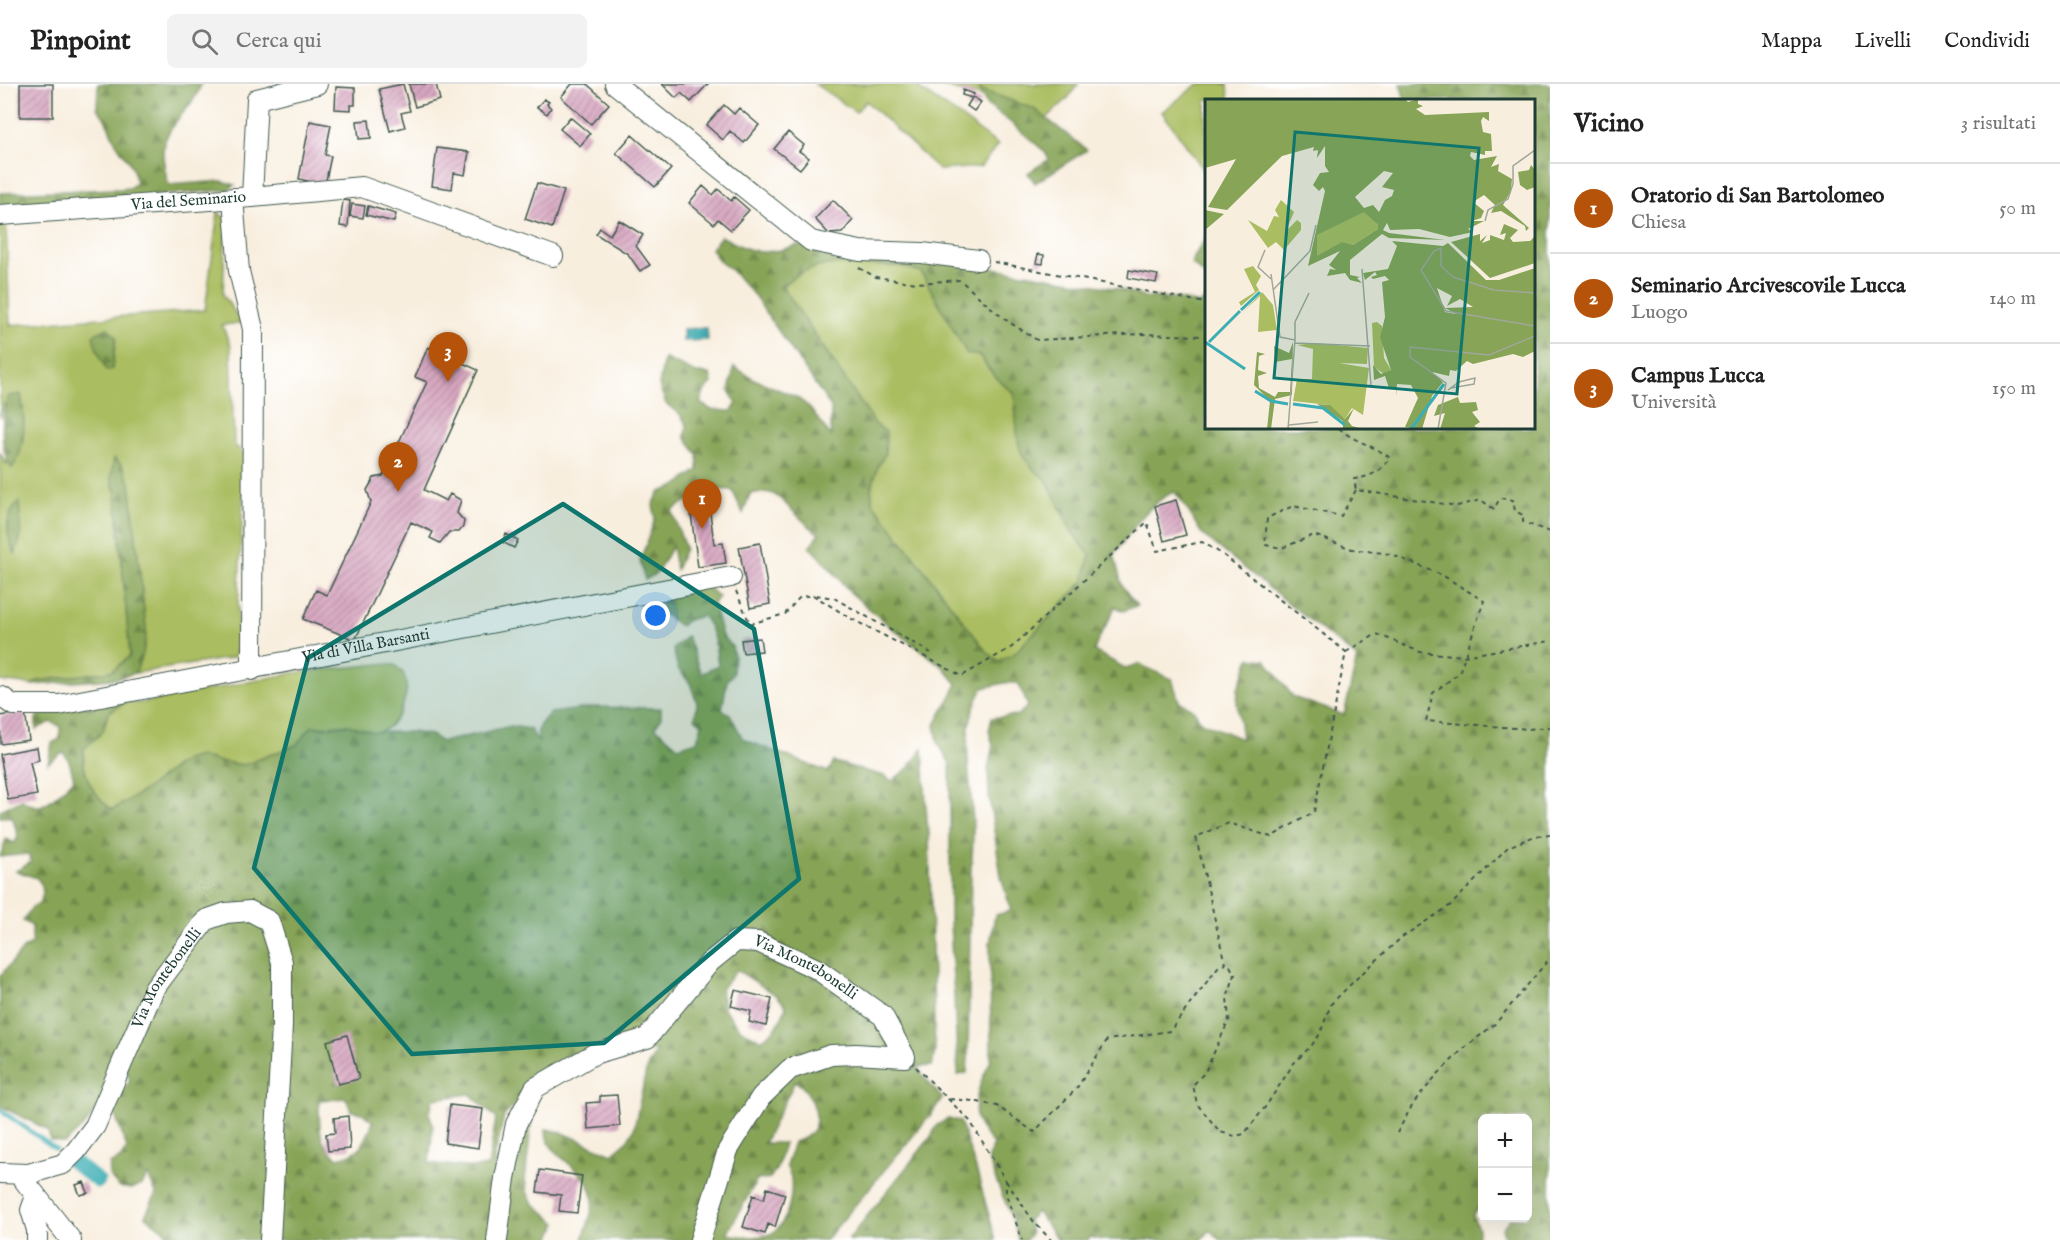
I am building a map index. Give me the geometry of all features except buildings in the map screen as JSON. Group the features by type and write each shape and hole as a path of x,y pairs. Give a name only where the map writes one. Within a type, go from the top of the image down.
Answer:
{"street":[{"name":"Via del Seminario","path":"0,215 243,197 257,99 317,84"},
{"path":"615,84 811,241 860,251 978,260"},
{"path":"252,669 253,329 239,271 243,197 362,187 553,256"},
{"name":"Via di Villa Barsanti","path":"2,697 13,705 59,705 731,577"},
{"name":"Via Montebonelli","path":"10,1173 28,1174 63,1164 76,1151 95,1126 154,989 206,920 226,913 250,911 269,921 282,962 282,1026 270,1240"},
{"name":"Via Montebonelli","path":"497,1240 505,1178 516,1124 535,1088 594,1054 647,1038 710,962 736,941 758,942 817,969 883,1016 905,1057"},
{"path":"700,1240 728,1150 761,1097 790,1069 831,1054 905,1057"},
{"path":"10,1173 36,1196 72,1240"},
{"path":"36,1196 31,1210 37,1230 37,1240"}],"path":[{"path":"978,260 1205,303"},
{"path":"857,267 876,277 917,283 960,280 1003,318 1037,340 1141,334 1205,338"},
{"path":"1340,429 1349,437 1379,449 1390,458 1381,470 1368,477 1354,479 1356,490 1341,516 1293,506 1267,518 1265,545 1282,548 1314,535 1352,549 1390,554 1442,575 1484,602 1459,674 1433,693 1426,721 1528,729 1550,727"},
{"path":"1356,490 1457,506 1480,500 1494,509 1500,498 1514,500 1515,511 1523,515 1523,522 1550,532"},
{"path":"813,595 850,618 962,676 1012,647 1148,522 1157,550 1203,542 1222,554 1347,652"},
{"path":"731,577 750,624 785,614 800,597 813,595 834,598 931,653"},
{"path":"1225,964 1196,837 1229,823 1271,837 1314,812 1347,652 1377,634 1420,652 1464,656 1550,641"},
{"path":"950,1099 997,1106 1034,1132 1077,1088 1107,1040 1170,1031 1218,967 1225,964 1230,966 1235,975 1227,997 1229,1020 1204,1072 1193,1085 1197,1104 1220,1132 1235,1136 1244,1134 1266,1106 1294,1063 1312,1046 1320,1034 1331,1004 1356,979 1402,937 1451,905 1508,847 1535,836 1550,834"},
{"path":"1397,1133 1413,1104 1436,1076 1462,1050 1497,1023 1550,958"},
{"path":"905,1057 970,1121 1006,1181 1034,1222 1051,1240"},
{"path":"1006,1181 1006,1194 1022,1240"}],"highlighted area":[{"path":"563,504 754,629 799,879 604,1043 412,1054 254,868 308,658"}],"green space":[{"path":"98,84 201,84 194,99 166,138 163,155 169,185 222,181 235,185 228,190 0,204 0,193 119,189 129,188 136,183 131,165 97,108"},
{"path":"815,84 921,84 919,89 998,145 980,167 939,170 866,101 856,112"},
{"path":"932,84 1078,84 1068,98 1046,119 1034,109 980,90 983,97"},
{"path":"1198,84 1228,84 1229,99 1205,99 1205,172 1162,112"},
{"path":"1400,84 1550,84 1550,1240 1505,1240 1502,1228 1507,1222 1532,1222 1532,1114 1478,1114 1478,1208 1473,1215 1478,1229 1478,1240 1221,1240 1209,1230 1201,1240 1103,1240 1089,1237 1089,1240 1058,1240 1037,1212 1028,1220 1031,1234 1026,1240 1018,1240 1016,1229 988,1157 994,1145 979,1125 975,1109 981,1083 991,1060 990,943 995,915 1011,911 1001,876 989,797 988,769 993,745 989,731 992,718 1018,715 1028,706 1018,683 1004,683 983,688 968,732 973,846 968,1059 967,1073 958,1075 950,922 950,764 938,743 935,725 957,684 943,667 890,627 851,593 809,547 819,534 772,493 750,494 743,513 732,490 708,492 672,511 685,548 676,570 672,546 657,573 645,580 640,561 655,519 653,504 660,492 674,487 698,470 698,455 685,437 687,425 679,413 666,404 659,385 664,358 696,373 710,374 712,383 705,390 700,403 712,410 732,411 737,403 729,391 734,367 754,379 796,397 808,406 831,436 831,407 753,294 731,270 719,261 711,249 721,236 758,251 776,251 797,245 964,263 1119,289 1145,297 1173,298 1200,304 1205,299 1205,429 1535,429 1535,99 1405,99","holes":["831,264 901,266 921,272 967,354 980,356 995,376 1014,393 1018,442 1022,455 1034,470 1046,479 1072,532 1090,555 1084,581 1014,654 999,661 986,651 873,503 871,489 878,466 885,454 886,432 875,424 782,286 805,271","1174,492 1202,534 1357,658 1344,715 1293,697 1266,660 1250,658 1238,689 1237,703 1242,739 1201,722 1193,709 1179,701 1172,679 1139,664 1125,668 1094,651 1115,606 1123,611 1137,606 1122,586 1114,554 1148,511 1164,497"]},
{"path":"979,89 1034,109 1087,150 1035,183 1028,173 1049,159 1044,151 987,105"},
{"path":"218,212 226,219 223,295 242,323 222,325 231,346 234,444 245,455 236,655 231,658 135,673 143,651 146,629 130,483 113,485 116,494 130,656 112,671 38,681 32,685 0,681 0,452 6,464 24,424 21,394 4,404 0,417 0,224 6,227 10,325 205,310","holes":["116,337 112,369 103,362 95,344"]},
{"path":"1205,240 1205,275 1191,263"},
{"path":"831,264 901,266 921,272 967,353 980,356 995,376 1014,393 1034,470 1046,479 1072,532 1090,555 1084,581 1014,654 999,661 986,651 873,503 871,489 878,466 885,454 886,432 875,424 782,286 805,271"},
{"path":"108,328 116,337 112,369 106,370 93,335"},
{"path":"21,394 24,432 17,460 12,468 3,444 4,413 9,396"},
{"path":"114,458 123,467 130,483 146,629 140,662 135,673 114,679 32,685 38,681 112,671 130,656 116,494 111,477"},
{"path":"19,502 21,536 15,554 8,533 8,520"},
{"path":"706,586 719,597 713,603 722,636 732,646 734,656 733,674 727,681 722,710 730,714 743,739 828,772 834,762 884,776 892,781 908,768 923,749 929,831 935,1052 932,1066 916,1067 942,1098 933,1112 826,1240 583,1240 593,1203 592,1193 583,1177 554,1150 549,1143 546,1129 561,1132 612,1154 627,1141 634,1129 647,1067 657,1050 591,1062 530,1088 504,1116 495,1155 499,1195 529,1113 531,1126 525,1180 527,1192 533,1203 557,1223 550,1240 167,1240 167,1233 145,1216 156,1194 148,1175 142,1185 131,1189 119,1187 109,1176 110,1164 121,1158 127,1148 114,1113 122,1091 130,1081 125,1066 87,1123 65,1143 50,1140 48,1130 0,1106 0,976 24,948 32,944 32,926 23,921 32,907 40,903 43,894 42,885 37,878 16,871 31,862 28,854 0,857 6,839 15,843 18,835 12,817 0,817 0,810 22,800 35,806 44,805 74,779 69,761 63,752 48,763 52,743 60,739 60,726 51,722 36,729 36,718 41,711 125,702 108,713 103,731 84,749 84,767 89,783 112,810 147,789 185,760 200,756 244,765 296,745 312,726 322,728 348,725 374,732 413,732 431,735 442,742 511,726 530,729 539,743 537,734 539,727 550,713 594,707 661,708 661,718 655,727 678,747 697,741 702,724 695,718 697,703 690,683 678,669 673,649 687,636 701,674 718,665 714,639 706,621 702,616 688,620 680,626 662,613 661,602 667,594","holes":["737,970 776,995 786,1006 777,1026 761,1040 740,1029 724,1009 721,989","795,1081 801,1085 811,1099 816,1115 813,1130 803,1139 794,1142 786,1166 791,1186 790,1202 785,1218 776,1230 766,1236 749,1237 727,1234 757,1180 770,1178 777,1168 784,1143 764,1143","470,1094 496,1118 488,1166 475,1168 429,1163 433,1125 429,1113 434,1099","346,1098 351,1111 362,1113 373,1122 365,1141 358,1150 338,1158 326,1146 321,1133 319,1100"]},
{"path":"380,664 395,665 404,675 406,682 405,699 398,715 387,728 381,731 369,731 344,725 312,726 296,745 244,765 208,758 177,765 147,789 112,810 89,783 84,767 84,748 103,731 108,713 125,702 141,703 293,673"},
{"path":"948,1119 960,1121 996,1240 848,1240 930,1138 937,1125"}],"water":[{"path":"707,328 708,340 683,341 683,329"}],"waterway":[{"path":"0,1110 56,1149"},
{"path":"68,1158 98,1181"}],"place":[{"name":"Campus Lucca","path":"448,382"},
{"name":"Seminario Arcivescovile Lucca","path":"398,492"},
{"name":"Oratorio di San Bartolomeo","path":"702,529"}]}
